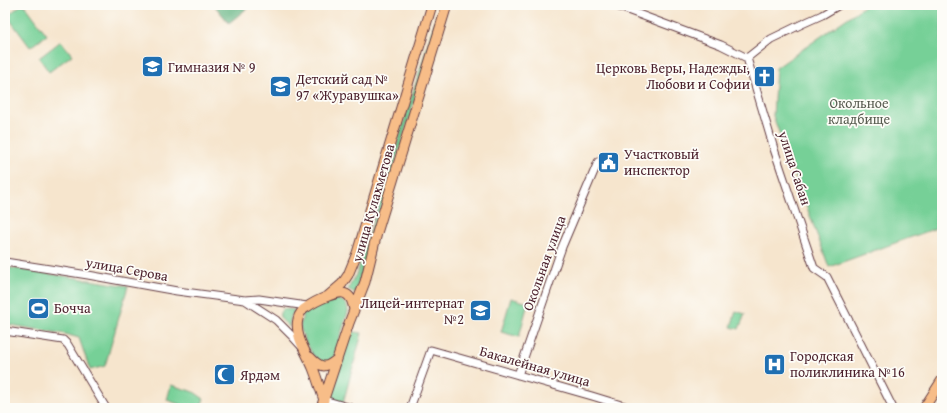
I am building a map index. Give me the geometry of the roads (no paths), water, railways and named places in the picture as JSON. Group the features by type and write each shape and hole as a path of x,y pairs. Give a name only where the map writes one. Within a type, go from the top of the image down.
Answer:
{"main road":[{"name":"улица Кулахметова","path":"328,296 342,284 348,275 357,253 432,5"},
{"name":"улица Кулахметова","path":"322,404 365,282 377,233 447,5"},
{"path":"322,404 313,369 305,352 297,328 298,318 307,306 340,292 347,294 353,302 354,310"},
{"path":"305,352 320,366 326,367 337,360"},
{"path":"924,408 942,380"}],"street":[{"path":"614,5 721,46 747,58 771,39 822,16 839,5"},
{"name":"улица Сабан","path":"747,58 774,149 814,268 827,277 893,408"},
{"name":"Окольная улица","path":"518,375 562,247 598,162"},
{"name":"улица Серова","path":"5,262 245,300 259,299 307,306"},
{"name":"улица Серова","path":"245,300 276,320 305,352"},
{"path":"5,331 63,340 68,345 106,408"},
{"name":"Бакалейная улица","path":"410,408 431,350 631,408"},
{"path":"322,404 351,408"}],"place":[{"name":"Гимназия № 9","path":"152,67"},
{"name":"Церковь Веры, Надежды, Любови и Софии","path":"765,76"},
{"name":"Детский сад № 97 «Журавушка»","path":"281,87"},
{"name":"Участковый инспектор","path":"609,162"},
{"name":"Бочча","path":"38,308"},
{"name":"Лицей-интернат №2","path":"480,311"},
{"name":"Городская поликлиника №16","path":"774,364"},
{"name":"Ярдәм","path":"224,375"}],"park label":[{"name":"Окольное кладбище","path":"859,112"}]}
